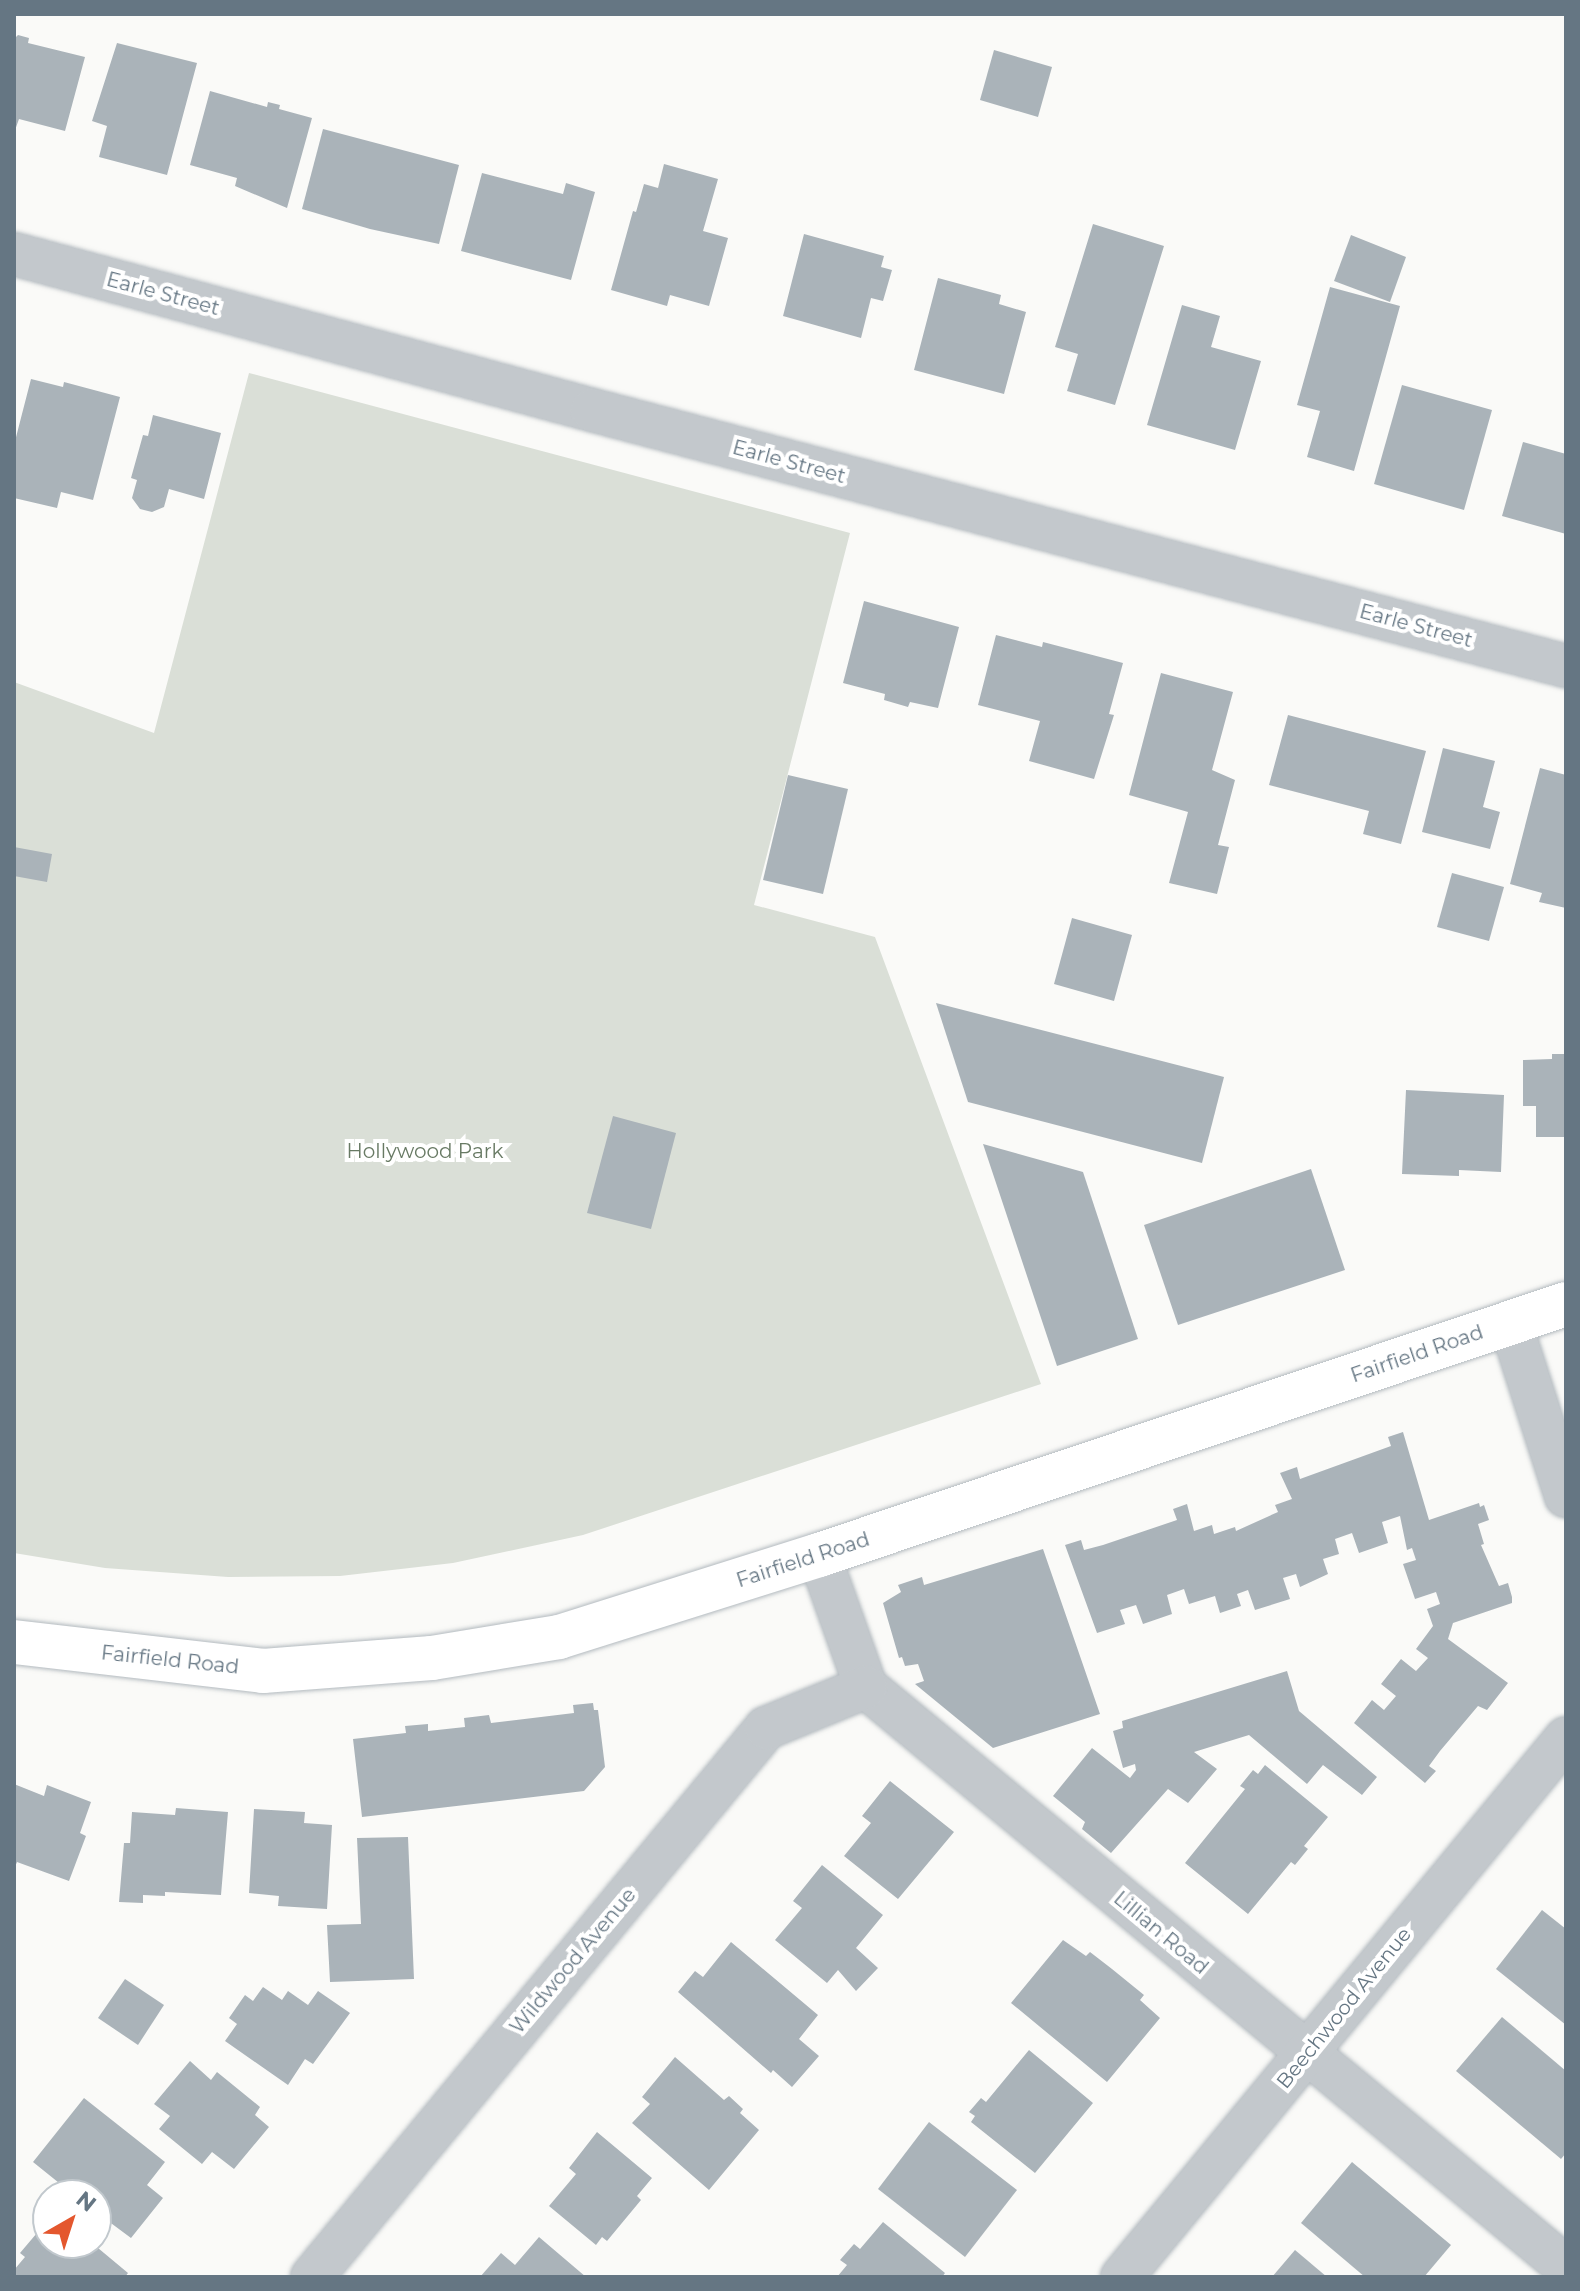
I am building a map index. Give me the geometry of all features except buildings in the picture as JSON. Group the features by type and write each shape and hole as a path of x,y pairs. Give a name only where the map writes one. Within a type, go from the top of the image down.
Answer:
{"street":[{"name":"Earle Street","path":"14,254 607,415 1566,666"},
{"name":"Fairfield Road","path":"14,1642 263,1671 432,1658 559,1637 819,1555 1566,1304"},
{"path":"1510,1322 1566,1496"},
{"path":"819,1555 866,1687"},
{"name":"Lillian Road","path":"866,1687 1566,2267"},
{"name":"Wildwood Avenue","path":"312,2277 766,1728 866,1687"},
{"name":"Beechwood Avenue","path":"1122,2277 1566,1738"}],"green space":[{"name":"Hollywood Park","path":"249,373 850,533 754,905 875,937 1041,1384 583,1535 453,1563 340,1576 228,1577 105,1568 14,1553 14,682 154,733"}]}
